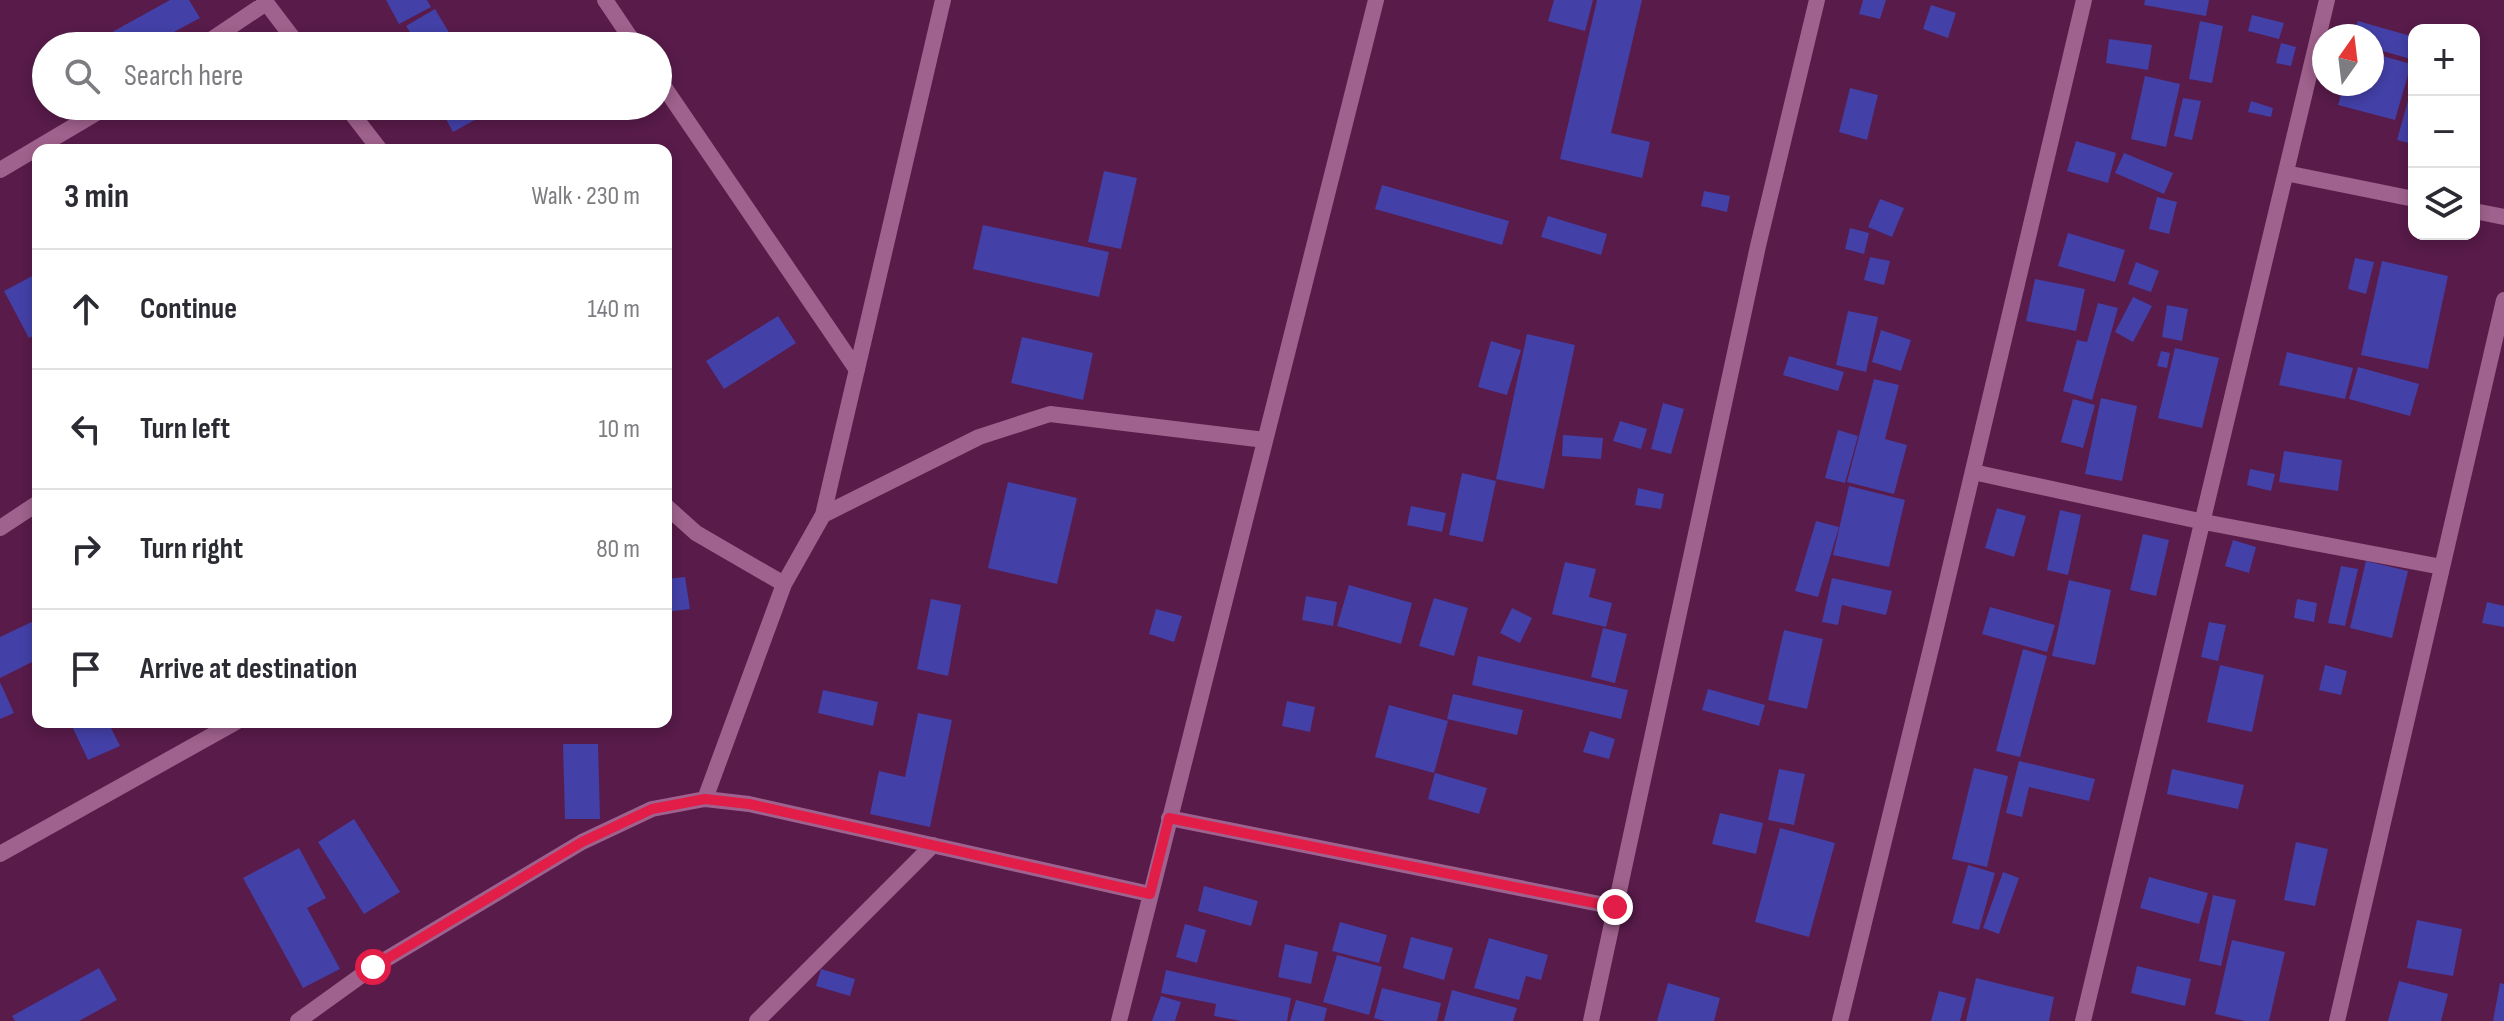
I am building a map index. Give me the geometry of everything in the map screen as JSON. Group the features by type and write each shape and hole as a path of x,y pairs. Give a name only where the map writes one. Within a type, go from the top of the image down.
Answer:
{"street":[{"path":"605,0 627,32"},
{"path":"927,0 938,20"},
{"path":"705,799 784,584 823,515 943,0"},
{"path":"1119,1021 1376,0"},
{"path":"1591,1021 1758,246 1817,0"},
{"path":"1840,1021 2084,0"},
{"path":"2083,1021 2327,0"},
{"path":"222,32 265,1 288,32"},
{"path":"672,99 857,370"},
{"path":"44,144 84,120"},
{"path":"357,120 375,144"},
{"path":"0,170 32,151"},
{"path":"2286,173 2408,198"},
{"path":"2480,212 2504,217"},
{"path":"2337,1021 2504,300"},
{"path":"823,515 979,437 1050,414 1265,440"},
{"path":"1973,472 2204,522 2442,567"},
{"path":"0,528 32,507"},
{"path":"672,511 696,533 784,584"},
{"path":"0,854 225,728"},
{"path":"298,1021 373,967 582,842 652,809 705,799 749,804 1150,894"},
{"path":"1169,818 1615,907"},
{"path":"757,1021 933,845"}],"building":[{"path":"170,0 189,0 200,18 174,32 112,32"},
{"path":"386,0 427,0 431,7 399,24"},
{"path":"1554,0 1593,0 1585,31 1548,21"},
{"path":"1597,0 1642,0 1611,133 1650,142 1642,178 1560,159"},
{"path":"1863,0 1886,0 1880,19 1859,14"},
{"path":"2145,0 2209,0 2206,16 2144,5"},
{"path":"1931,5 1956,13 1948,38 1923,29"},
{"path":"435,9 449,32 410,32 406,26"},
{"path":"2252,15 2284,23 2279,39 2248,31"},
{"path":"2200,21 2223,26 2212,83 2189,79"},
{"path":"2384,28 2408,35 2408,58 2384,51"},
{"path":"2109,39 2152,45 2148,70 2106,63"},
{"path":"2281,43 2296,47 2291,66 2276,63"},
{"path":"2384,56 2408,63 2408,74 2395,120 2338,105 2341,96 2384,96"},
{"path":"2145,76 2180,84 2166,147 2131,139"},
{"path":"1850,88 1878,95 1867,140 1839,132"},
{"path":"2183,98 2201,101 2192,140 2174,136"},
{"path":"2251,101 2273,108 2271,117 2248,112"},
{"path":"2408,101 2408,143 2397,140"},
{"path":"447,120 475,120 453,132"},
{"path":"2076,141 2116,153 2108,183 2067,171"},
{"path":"2124,153 2173,173 2164,194 2115,173"},
{"path":"1104,171 1137,178 1121,249 1088,242"},
{"path":"1382,185 1509,221 1502,245 1375,209"},
{"path":"1704,191 1730,196 1727,212 1701,206"},
{"path":"2157,197 2177,202 2169,234 2149,229"},
{"path":"1880,199 1904,208 1892,237 1868,227"},
{"path":"1548,216 1607,234 1601,255 1541,237"},
{"path":"983,225 1109,252 1099,297 973,269"},
{"path":"1850,228 1869,233 1864,254 1845,249"},
{"path":"2068,233 2125,250 2115,282 2058,266"},
{"path":"1870,257 1890,261 1884,285 1864,280"},
{"path":"2355,258 2374,262 2366,294 2348,289"},
{"path":"2382,261 2448,276 2428,369 2361,355"},
{"path":"2136,262 2159,271 2151,292 2128,284"},
{"path":"32,276 32,336 29,338 4,291"},
{"path":"2035,279 2085,289 2076,331 2026,321"},
{"path":"2133,297 2152,306 2133,342 2115,332"},
{"path":"2098,303 2118,308 2092,400 2063,391 2077,340 2087,342"},
{"path":"2167,305 2188,309 2182,341 2162,337"},
{"path":"1848,311 1878,317 1866,372 1836,365"},
{"path":"778,316 796,343 724,389 706,361"},
{"path":"1881,330 1911,340 1901,371 1872,362"},
{"path":"1527,334 1575,345 1544,489 1496,479"},
{"path":"1022,337 1093,353 1083,400 1011,383"},
{"path":"1491,341 1521,350 1507,395 1478,387"},
{"path":"2175,348 2219,358 2202,428 2158,418"},
{"path":"2161,351 2170,353 2167,368 2157,366"},
{"path":"2287,352 2353,368 2345,399 2279,385"},
{"path":"1789,356 1844,372 1838,391 1783,375"},
{"path":"2358,367 2419,384 2410,416 2349,399"},
{"path":"1874,379 1899,385 1885,439 1907,445 1894,494 1847,482"},
{"path":"2101,398 2137,406 2122,481 2085,474"},
{"path":"2073,399 2095,405 2083,448 2061,442"},
{"path":"1663,403 1684,409 1671,454 1651,449"},
{"path":"1620,421 1647,429 1641,449 1613,441"},
{"path":"1838,430 1858,436 1845,483 1825,478"},
{"path":"1563,435 1603,438 1601,459 1562,456"},
{"path":"2284,451 2342,460 2338,491 2279,482"},
{"path":"2250,469 2275,474 2271,491 2247,485"},
{"path":"1462,473 1496,481 1483,542 1449,535"},
{"path":"1008,482 1077,498 1057,584 988,568"},
{"path":"1849,486 1905,500 1889,567 1833,555"},
{"path":"1638,488 1664,494 1661,509 1635,505"},
{"path":"1411,506 1446,513 1442,532 1407,525"},
{"path":"1997,508 2026,516 2014,557 1985,548"},
{"path":"2060,510 2081,515 2068,575 2047,570"},
{"path":"1816,521 1839,527 1818,597 1795,591"},
{"path":"2143,534 2169,540 2156,596 2130,590"},
{"path":"2233,540 2256,547 2249,573 2225,566"},
{"path":"2366,561 2408,571 2392,638 2350,628"},
{"path":"1565,562 1596,569 1589,597 1612,603 1606,627 1552,614"},
{"path":"2341,566 2358,569 2345,626 2328,623"},
{"path":"685,577 690,609 672,611 672,578"},
{"path":"1832,578 1892,591 1886,615 1842,605 1838,625 1822,622"},
{"path":"2069,580 2111,590 2095,665 2052,656"},
{"path":"1349,585 1412,603 1401,644 1337,626"},
{"path":"1306,596 1337,602 1333,626 1302,620"},
{"path":"1434,598 1468,608 1454,656 1419,646"},
{"path":"931,599 961,605 948,676 917,669"},
{"path":"2297,599 2317,603 2314,622 2294,618"},
{"path":"2487,602 2504,606 2504,627 2482,623"},
{"path":"1990,607 2055,625 2047,652 1982,634"},
{"path":"1512,608 1532,618 1520,643 1500,633"},
{"path":"1156,609 1182,616 1174,642 1149,634"},
{"path":"32,622 32,662 0,678 0,637"},
{"path":"2209,622 2226,625 2218,661 2201,657"},
{"path":"1603,628 1627,634 1615,683 1591,677"},
{"path":"1784,630 1823,639 1807,709 1768,700"},
{"path":"2023,649 2047,656 2020,757 1996,751"},
{"path":"1478,656 1628,690 1621,719 1472,685"},
{"path":"2220,665 2264,675 2252,732 2207,722"},
{"path":"2325,665 2347,671 2341,695 2319,690"},
{"path":"0,682 14,713 0,719"},
{"path":"1708,689 1765,705 1759,726 1702,710"},
{"path":"823,690 878,702 873,726 818,713"},
{"path":"1453,694 1523,710 1517,735 1447,719"},
{"path":"1287,701 1315,707 1310,732 1282,726"},
{"path":"1389,705 1448,721 1434,773 1375,757"},
{"path":"918,713 952,720 930,827 870,814 879,771 905,777"},
{"path":"73,728 111,728 120,746 88,760"},
{"path":"1590,731 1615,739 1609,759 1583,752"},
{"path":"563,744 598,744 600,819 565,819"},
{"path":"2019,761 2095,779 2089,801 2029,787 2022,817 2006,813"},
{"path":"1974,768 2008,776 1987,867 1952,859"},
{"path":"1779,769 1805,774 1794,825 1768,820"},
{"path":"2172,769 2244,785 2238,809 2167,794"},
{"path":"1435,773 1487,788 1479,814 1428,799"},
{"path":"1720,813 1763,823 1756,854 1712,844"},
{"path":"354,819 400,892 364,914 318,842"},
{"path":"1780,828 1835,843 1809,937 1755,922"},
{"path":"2296,842 2328,849 2315,906 2284,900"},
{"path":"299,848 326,898 307,908 340,969 303,988 243,878"},
{"path":"1968,865 1995,873 1979,930 1952,923"},
{"path":"2003,872 2019,878 1999,934 1983,928"},
{"path":"2149,877 2208,893 2199,924 2140,908"},
{"path":"1204,886 1258,901 1251,926 1198,911"},
{"path":"2213,895 2236,900 2221,966 2199,961"},
{"path":"2417,920 2462,929 2453,976 2407,968"},
{"path":"1340,922 1387,935 1379,963 1332,951"},
{"path":"1185,924 1206,930 1197,963 1176,957"},
{"path":"1411,937 1453,948 1444,980 1403,968"},
{"path":"1489,938 1548,955 1541,980 1526,976 1519,1000 1474,988"},
{"path":"2232,940 2285,952 2269,1021 2245,1021 2215,1014"},
{"path":"1285,944 1318,952 1311,984 1278,977"},
{"path":"1337,955 1382,967 1369,1015 1323,1002"},
{"path":"2137,966 2191,979 2185,1006 2131,993"},
{"path":"99,968 117,1000 79,1021 15,1021 12,1016"},
{"path":"821,969 855,979 850,996 816,986"},
{"path":"1166,970 1291,998 1287,1021 1241,1021 1214,1016 1216,1004 1161,993"},
{"path":"1976,978 2054,997 2049,1021 1966,1021"},
{"path":"2399,981 2448,994 2441,1021 2388,1021"},
{"path":"1668,983 1720,998 1714,1021 1657,1021"},
{"path":"2500,983 2504,984 2504,1021 2493,1021"},
{"path":"1382,988 1441,1003 1437,1021 1385,1021 1374,1018"},
{"path":"1452,990 1517,1008 1513,1021 1444,1021"},
{"path":"1939,991 1966,998 1960,1021 1931,1021"},
{"path":"1161,996 1181,1002 1175,1021 1152,1021"},
{"path":"1296,1000 1327,1008 1324,1021 1290,1021"}],"route":[{"path":"373,967 582,842 652,809 705,799 749,804 1150,894 1169,818 1615,907"}]}
